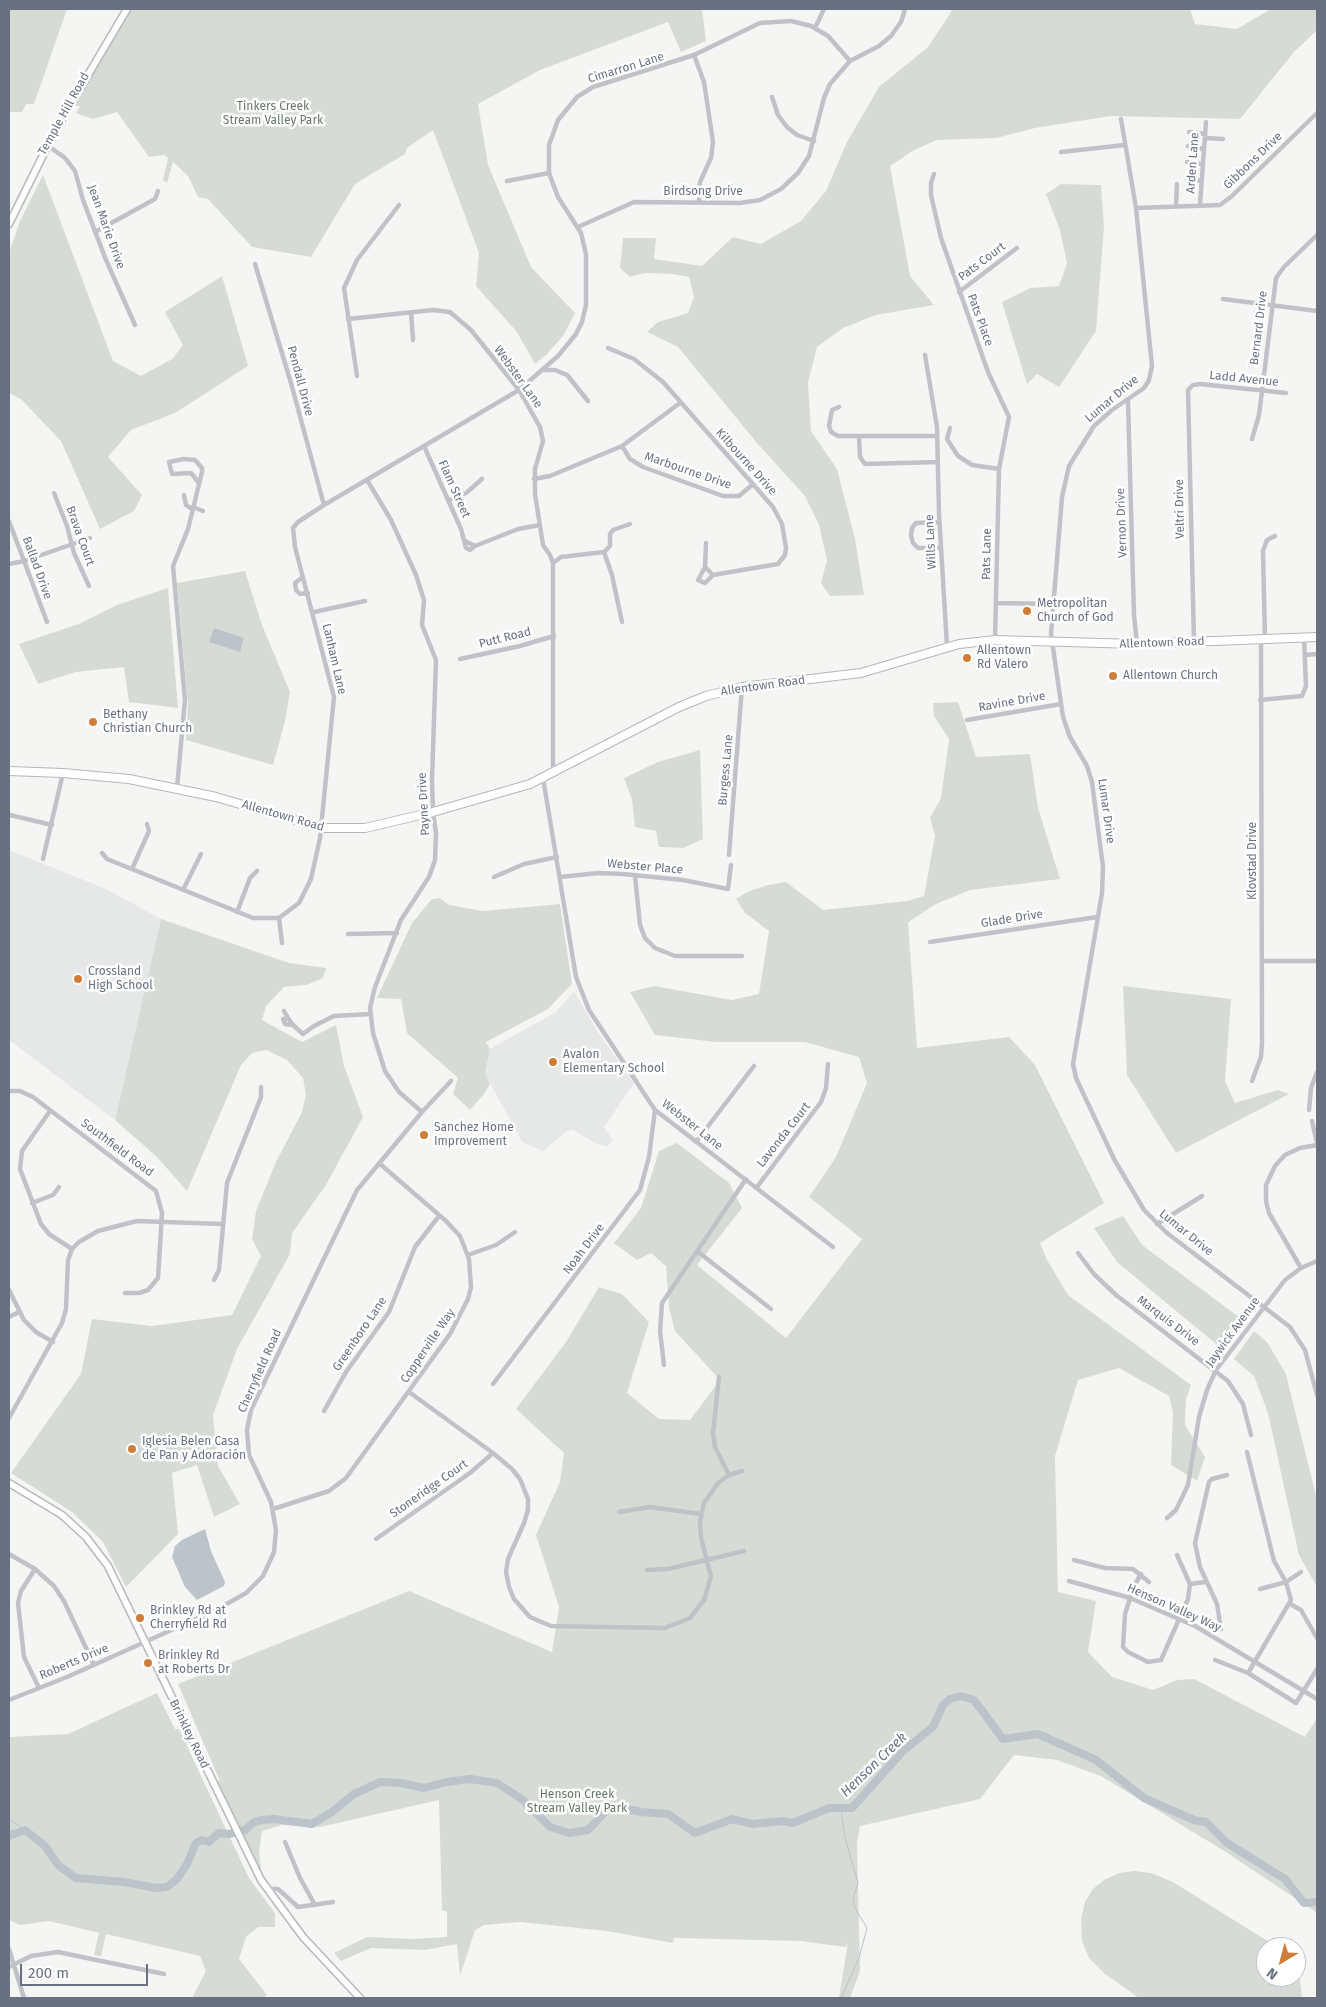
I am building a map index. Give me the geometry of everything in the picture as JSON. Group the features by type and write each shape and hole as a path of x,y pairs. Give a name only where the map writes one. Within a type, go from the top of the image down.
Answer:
{"main road":[{"name":"Temple Hill Road","path":"9,224 47,145 82,82 127,9"},
{"name":"Allentown Road","path":"9,771 115,777 223,799 322,828 373,827 504,793 553,774 679,707 704,697 742,687 861,673 947,646 995,640 1137,644 1317,637"},
{"name":"Brinkley Road","path":"9,1483 56,1510 86,1537 115,1578 240,1840 267,1889 303,1937 360,1998"}],"street":[{"path":"815,28 824,9"},
{"name":"Birdsong Drive","path":"578,228 634,202 740,203 767,197 785,186 798,173 809,156 827,90 850,61 888,40 899,25 905,9"},
{"name":"Cimarron Lane","path":"545,369 571,341 582,322 586,298 586,254 578,228 558,197 549,173 548,154 552,132 558,120 577,97 599,84 694,55 752,26 771,21 791,20 815,28 834,42 850,61"},
{"path":"694,55 704,82 712,142 711,158 700,182 698,202"},
{"path":"772,97 775,109 787,127 797,135 814,141"},
{"name":"Gibbons Drive","path":"1136,208 1215,206 1229,199 1317,113"},
{"name":"Lumar Drive","path":"1121,119 1136,208 1152,366 1148,383 1128,401 1112,410 1090,432 1073,457 1066,473 1060,517 1053,604 1052,642 1061,704 1068,732 1087,766 1092,782 1103,875 1073,1054 1074,1074 1126,1181 1144,1210 1157,1224 1290,1327 1302,1343 1317,1395"},
{"name":"Arden Lane","path":"1200,205 1206,122"},
{"path":"1189,132 1223,139"},
{"name":"Jean Marie Drive","path":"47,145 65,158 75,171 95,232 135,325"},
{"path":"1061,152 1125,145"},
{"path":"1188,146 1204,149"},
{"path":"1187,162 1203,164"},
{"path":"507,180 549,173"},
{"name":"Pats Place","path":"934,174 930,187 934,210 988,372 1008,412 1008,432 999,469"},
{"path":"1186,178 1201,180"},
{"name":"Arden Lane","path":"1176,206 1177,184"},
{"path":"95,232 155,199 158,191"},
{"path":"357,376 344,288 357,260 399,205"},
{"name":"Bernard Drive","path":"1252,440 1256,431 1277,276 1317,235"},
{"name":"Pats Court","path":"960,292 1016,248"},
{"name":"Pendall Drive","path":"255,264 291,383 324,505"},
{"path":"1223,299 1317,311"},
{"name":"Webster Lane","path":"348,319 433,310 450,312 471,330 519,390 536,419 543,446 534,478 543,545 553,563 553,774"},
{"path":"411,312 413,340"},
{"name":"Kilbourne Drive","path":"608,348 642,364 662,382 779,516 784,531 786,548 785,555 774,566 713,575 705,583 699,581 698,578 705,568 706,543"},
{"name":"Wills Lane","path":"925,355 933,396 937,436 939,522 947,646"},
{"path":"545,369 555,370 567,375 588,401"},
{"name":"Lanham Lane","path":"279,918 291,911 303,898 314,869 322,828 334,697 314,612 293,538 293,528 298,522 324,505 519,390 545,369"},
{"name":"Ladd Avenue","path":"1200,384 1286,393"},
{"name":"Veltri Drive","path":"1194,642 1187,393 1191,386 1200,384"},
{"name":"Vernon Drive","path":"1128,401 1134,615 1137,644"},
{"path":"534,478 550,476 622,446 680,403"},
{"path":"839,407 834,408 831,412 830,431 838,436 937,436"},
{"path":"950,428 947,439 958,456 972,464 999,469"},
{"path":"859,436 860,457 865,464 938,462"},
{"name":"Flam Street","path":"424,446 449,500 465,541 475,546 518,529 540,525"},
{"name":"Marbourne Drive","path":"622,446 630,459 643,468 723,496 739,496 752,485"},
{"path":"176,788 185,700 173,566 184,541 199,482 202,468 199,462 184,459 169,462 172,474 191,473 199,482"},
{"name":"Pats Lane","path":"995,640 999,469"},
{"path":"449,500 466,493 482,479"},
{"name":"Payne Drive","path":"367,480 391,520 416,575 424,600 422,618 424,630 435,654 433,812 437,844 433,866 426,883 401,920 372,998 370,1014 377,1049 389,1078 399,1092 422,1112"},
{"name":"Brava Court","path":"54,493 67,526 71,545 89,586"},
{"path":"184,495 186,505 204,511"},
{"name":"Ballad Drive","path":"9,521 46,622"},
{"path":"939,522 916,523 912,528 911,536 913,543 920,549 941,548"},
{"path":"553,563 561,557 604,552 610,546 610,534 613,530 630,524"},
{"name":"Klovstad Drive","path":"1252,1081 1261,1057 1262,1042 1260,700 1263,640 1263,551 1267,540 1275,536"},
{"path":"9,564 24,561 90,538"},
{"path":"604,552 612,575 622,622"},
{"path":"705,568 713,575"},
{"path":"303,577 295,583 296,590 300,594 308,593"},
{"path":"314,612 365,601"},
{"path":"996,603 1053,604"},
{"name":"Putt Road","path":"460,659 520,646 554,636"},
{"path":"1260,700 1302,696 1306,686 1304,638"},
{"path":"1305,655 1317,654"},
{"name":"Burgess Lane","path":"729,854 742,687"},
{"name":"Ravine Drive","path":"967,720 1061,704"},
{"path":"43,860 63,773"},
{"name":"Webster Lane","path":"543,778 576,977 582,997 655,1110 833,1247"},
{"path":"10,815 52,825"},
{"path":"132,869 149,831 147,824"},
{"path":"102,853 108,859 238,912 261,919 279,918 282,943"},
{"path":"183,890 201,854"},
{"path":"494,877 524,864 557,857"},
{"name":"Webster Place","path":"560,877 598,873 675,879 728,889 731,865"},
{"path":"238,912 248,882 257,871"},
{"path":"634,876 640,925 646,938 655,948 674,956 742,956"},
{"name":"Glade Drive","path":"930,942 1097,916"},
{"path":"348,934 397,933"},
{"path":"1263,961 1317,961"},
{"path":"284,1011 288,1018 283,1019 283,1022 293,1025 303,1034 319,1022 334,1016 370,1014"},
{"name":"Lavonda Court","path":"756,1187 821,1102 826,1088 828,1064"},
{"path":"696,1142 754,1066"},
{"path":"1309,1110 1311,1088 1317,1072"},
{"name":"Cherryfield Road","path":"146,1642 235,1600 258,1582 266,1571 274,1552 276,1530 273,1509 249,1455 247,1430 251,1410 350,1201 379,1163 451,1081"},
{"path":"214,1280 219,1270 227,1183 261,1097 262,1086"},
{"name":"Southfield Road","path":"9,1091 24,1092 153,1188 160,1202 162,1220 160,1265 157,1280 151,1288 144,1292 125,1293"},
{"name":"Noah Drive","path":"493,1384 640,1190 649,1156 655,1110"},
{"path":"50,1111 22,1151 20,1169 32,1203 44,1228 72,1249"},
{"path":"1300,1268 1269,1214 1266,1200 1266,1185 1275,1166 1285,1155 1300,1148 1317,1144 1312,1121"},
{"name":"Copperville Way","path":"273,1509 329,1491 341,1483 366,1453 450,1334 464,1310 471,1287 468,1255 456,1230 379,1163"},
{"path":"664,1364 660,1331 662,1304 746,1179"},
{"path":"32,1203 53,1195 59,1187"},
{"path":"1157,1224 1202,1196"},
{"name":"Greenboro Lane","path":"324,1411 343,1377 389,1312 415,1247 439,1216"},
{"path":"10,1415 53,1342 66,1313 67,1265 72,1249 82,1239 98,1230 137,1221 162,1220 222,1224"},
{"path":"468,1255 496,1245 515,1232"},
{"path":"697,1251 770,1310"},
{"name":"Marquis Drive","path":"1078,1253 1094,1274 1116,1295 1216,1370 1240,1397 1247,1416 1251,1436"},
{"name":"Jaywick Avenue","path":"1167,1518 1180,1504 1188,1485 1199,1417 1207,1390 1216,1370 1285,1280 1300,1268 1317,1261"},
{"path":"9,1290 19,1312 36,1332 53,1342"},
{"path":"9,1317 19,1312"},
{"path":"719,1377 713,1434 715,1447 729,1475"},
{"path":"409,1392 493,1453 516,1474 528,1499 524,1523 508,1559 506,1572 514,1599 530,1617 542,1623 564,1627 674,1626 690,1618 704,1600 711,1576 701,1538 701,1514 710,1492 729,1475 742,1471"},
{"path":"1247,1452 1274,1561 1290,1593 1290,1604 1248,1673"},
{"name":"Stoneridge Court","path":"376,1538 470,1473 493,1453"},
{"path":"1221,1629 1217,1604 1205,1582 1196,1553 1197,1532 1209,1482 1212,1479 1227,1475"},
{"path":"619,1512 650,1507 701,1514"},
{"path":"647,1570 668,1569 744,1551"},
{"path":"9,1554 35,1569 58,1590 94,1665"},
{"path":"1141,1574 1125,1614 1124,1647 1128,1652 1148,1662 1161,1660 1181,1619 1188,1599 1190,1584 1177,1555"},
{"path":"1074,1560 1105,1568 1132,1569 1150,1582"},
{"path":"35,1569 21,1591 18,1603 23,1651 39,1688"},
{"path":"1260,1589 1286,1582 1301,1572"},
{"name":"Henson Valley Way","path":"1069,1581 1130,1598 1181,1619 1225,1642 1317,1699"},
{"path":"1190,1584 1205,1582"},
{"path":"1290,1604 1301,1610 1317,1638"},
{"name":"Roberts Drive","path":"9,1700 146,1642"},
{"path":"1215,1660 1248,1673 1296,1704 1317,1668"},
{"path":"285,1842 300,1878 315,1905"},
{"path":"267,1889 278,1889 298,1906 333,1902"},
{"path":"9,1949 15,1963 24,1998"},
{"path":"9,1967 36,1955 58,1952 164,1974"}],"shaded area":[{"path":"214,628 244,638 240,652 209,642"},
{"name":"Crossland High School","path":"9,850 106,889 161,919 115,1120 9,1040"},
{"name":"Avalon Elementary School","path":"574,991 597,1031 634,1083 604,1127 613,1141 607,1146 597,1144 573,1130 567,1131 543,1151 522,1142 485,1074 490,1049 556,1012"},
{"path":"205,1529 211,1551 225,1582 224,1586 197,1600 185,1587 172,1557 175,1546 182,1540"}],"green space":[{"path":"9,9 67,9 34,104 26,104 22,112 9,112"},
{"name":"Tinkers Creek Stream Valley Park","path":"128,9 702,9 706,41 681,52 668,22 540,70 478,104 488,165 531,267 575,313 563,336 535,364 517,332 476,286 479,253 433,130 407,148 405,154 355,184 311,257 252,247 208,199 198,197 188,176 173,162 167,183 163,180 168,158 164,155 149,157 117,112 93,119 76,113 80,106 73,106"},
{"path":"953,9 1190,9 1195,24 1237,29 1271,9 1317,9 1317,30 1294,52 1240,119 1111,116 1035,128 996,138 937,140 914,150 890,166 910,276 934,305 876,315 843,328 817,347 808,382 811,431 837,469 855,539 864,595 830,596 821,583 827,560 819,525 805,496 757,443 678,347 647,332 658,322 688,313 694,297 689,277 673,274 645,273 630,277 620,268 623,238 656,238 654,259 702,266 733,237 761,244 801,221 826,191 847,142 879,87 928,47"},
{"path":"43,175 113,361 141,376 172,359 183,345 165,312 222,276 248,366 175,413 131,430 108,457 142,495 134,511 100,529 61,441 21,399 9,393 9,253 20,221"},
{"path":"1061,184 1101,185 1104,226 1096,331 1059,387 1037,374 1027,384 1002,302 1030,288 1059,286 1067,263 1060,230 1046,194"},
{"path":"245,571 262,625 290,692 285,721 273,765 186,740 188,705 177,583"},
{"path":"168,588 178,708 129,702 124,667 76,672 38,684 19,644 79,624 117,605"},
{"name":"Henson Creek Stream Valley Park","path":"958,702 976,757 1030,754 1038,808 1060,879 970,890 936,904 908,922 917,1048 1009,1037 1035,1065 1104,1203 1040,1243 1047,1260 1068,1295 1191,1385 1186,1399 1185,1425 1205,1457 1197,1481 1171,1465 1173,1412 1169,1396 1119,1368 1078,1380 1055,1456 1058,1592 1096,1601 1088,1652 1112,1677 1153,1690 1177,1680 1194,1679 1305,1737 1317,1718 1317,1913 1226,1852 1101,1776 1057,1760 1014,1755 980,1799 860,1826 857,1843 860,1971 850,1998 839,1998 848,1942 846,1947 800,1941 674,1938 673,1943 607,1931 520,1922 484,1925 475,1930 460,1976 457,1944 425,1950 371,1948 341,1961 334,1953 367,1937 412,1939 447,1937 447,1912 442,1910 439,1800 320,1827 282,1825 262,1831 259,1852 262,1877 216,1781 220,1781 178,1684 409,1591 552,1652 559,1607 536,1535 560,1482 564,1453 516,1409 566,1342 599,1287 622,1294 649,1322 627,1393 659,1419 690,1420 720,1380 675,1331 669,1308 666,1266 651,1253 637,1260 614,1243 641,1208 659,1151 677,1143 729,1183 742,1208 697,1265 786,1338 862,1239 809,1197 836,1157 867,1083 859,1057 805,1042 716,1042 655,1035 630,992 654,986 732,1000 759,994 769,931 745,913 736,899 747,892 768,885 786,882 823,910 907,901 924,896 935,836 930,818 941,798 949,739 934,716 933,703"},
{"path":"700,750 703,839 683,848 659,847 656,831 635,827 632,800 624,778 658,762"},
{"path":"440,898 449,905 483,911 560,904 572,984 548,1009 486,1042 490,1049 485,1074 490,1084 470,1110 453,1094 458,1078 407,1033 401,999 377,998 412,923 432,899"},
{"path":"161,919 289,963 326,968 323,978 306,985 284,987 266,1006 262,1020 302,1042 336,1025 344,1066 363,1117 326,1185 292,1233 290,1254 237,1349 213,1415 218,1466 240,1504 214,1517 197,1465 172,1473 178,1534 126,1587 103,1542 72,1512 11,1473 81,1374 92,1319 152,1326 232,1315 261,1256 252,1239 256,1211 276,1162 302,1112 306,1095 303,1078 287,1060 266,1050 252,1053 241,1065 187,1191 157,1157 115,1120"},
{"path":"1123,986 1231,999 1225,1081 1235,1103 1278,1090 1289,1094 1176,1153 1127,1075"},
{"path":"1123,1216 1142,1245 1243,1320 1221,1348 1117,1262 1094,1228"},
{"path":"1254,1331 1267,1342 1286,1374 1317,1500 1317,1587 1299,1555 1268,1413 1254,1376 1234,1359"},
{"path":"157,1693 175,1729 179,1729 249,1878 275,1913 275,1927 258,1927 246,1937 239,1959 267,1995 264,1998 192,1998 206,1971 200,1956 106,1934 101,1956 94,1955 99,1933 49,1921 20,1925 9,1920 9,1737 68,1734"},
{"path":"1135,1871 1151,1873 1173,1882 1261,1937 1256,1937 1256,1987 1301,1987 1302,1998 1139,1998 1105,1974 1089,1958 1082,1941 1081,1919 1085,1902 1093,1889 1104,1880 1119,1873"}],"waterway":[{"name":"Henson Creek","path":"9,1836 25,1830 45,1846 58,1865 76,1878 124,1882 156,1888 167,1887 177,1879 187,1864 196,1843 202,1840 209,1842 219,1833 229,1834 245,1830 253,1823 261,1820 274,1819 312,1824 332,1812 354,1794 380,1782 401,1783 424,1788 446,1782 470,1779 497,1783 523,1800 550,1827 569,1833 588,1830 606,1811 619,1807 641,1812 668,1814 695,1833 732,1819 752,1824 783,1821 793,1823 829,1808 852,1808 903,1751 933,1727 943,1705 950,1699 961,1696 974,1700 1003,1739 1038,1734 1096,1760 1144,1798 1194,1820 1206,1822 1227,1843 1285,1879 1304,1903 1317,1902"},
{"path":"841,1809 845,1838 858,1883 853,1899 855,1908 867,1928 859,1958 841,1998"},
{"path":"9,1819 25,1830"},
{"name":"Henson Creek","path":"9,1830 18,1833"}],"place":[{"name":"Metropolitan Church of God","path":"1027,611"},
{"name":"Allentown Rd Valero","path":"967,658"},
{"name":"Allentown Church","path":"1113,676"},
{"name":"Bethany Christian Church","path":"93,722"},
{"name":"Crossland High School","path":"78,979"},
{"name":"Avalon Elementary School","path":"553,1062"},
{"name":"Sanchez Home Improvement","path":"424,1135"},
{"name":"Iglesia Belen Casa de Pan y Adoración","path":"132,1449"},
{"name":"Brinkley Rd at Cherryfield Rd","path":"140,1618"},
{"name":"Brinkley Rd at Roberts Dr","path":"148,1663"}]}
